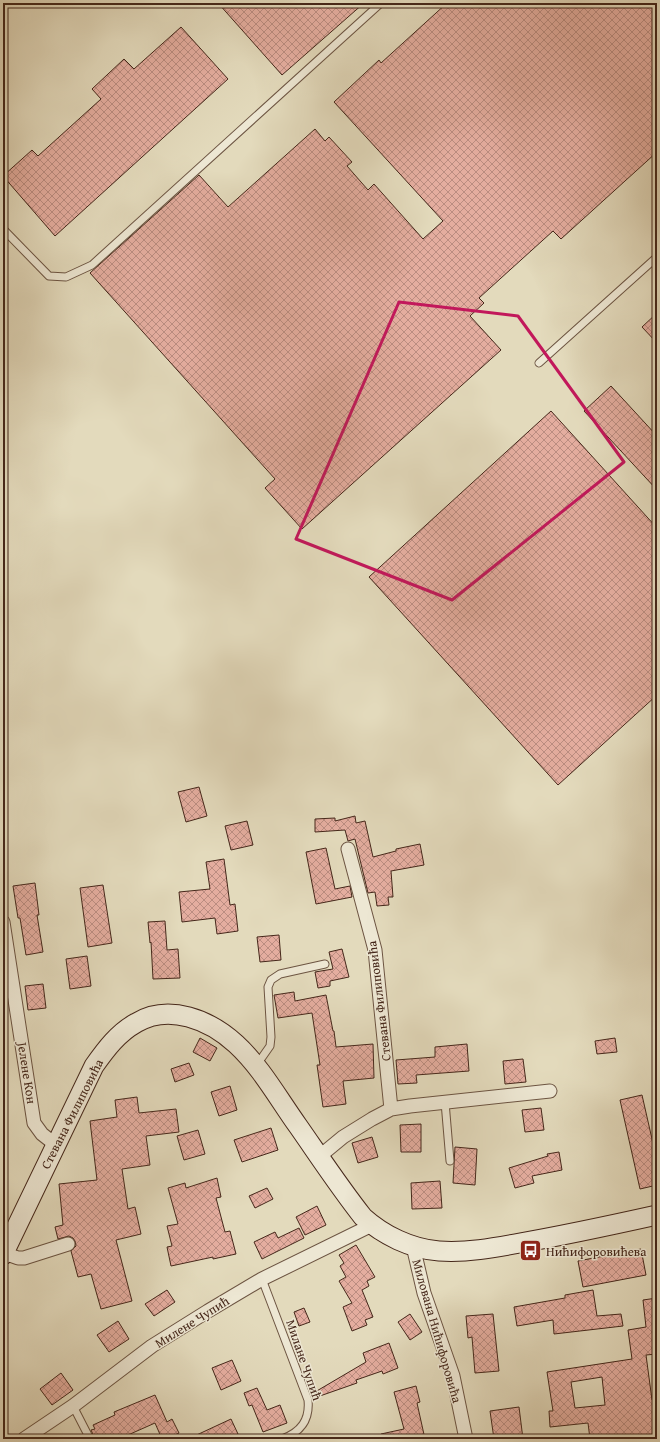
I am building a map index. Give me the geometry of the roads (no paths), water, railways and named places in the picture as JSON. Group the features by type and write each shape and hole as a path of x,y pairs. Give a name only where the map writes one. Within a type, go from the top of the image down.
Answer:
{"main road":[{"name":"Стевана Филиповића","path":"4,1254 94,1066 105,1049 120,1034 137,1022 157,1015 187,1016 197,1019 222,1033 231,1040 256,1066 353,1205 372,1225 386,1234 413,1246 437,1251 465,1252 548,1238 657,1215"}],"street":[{"name":"Стевана Филиповића","path":"348,849 375,950 391,1109"},
{"name":"Јелене Кон","path":"3,922 34,1123 42,1134 56,1145"},
{"path":"320,1156 343,1136 391,1109 550,1091"},
{"name":"Милене Чупић","path":"24,1439 73,1406 152,1346 208,1311 262,1279 372,1225"},
{"path":"4,1254 24,1258 68,1244"},
{"name":"Милована Нићифоровића","path":"413,1246 424,1293 453,1376 466,1439"}],"lane":[{"path":"3,229 49,276 66,277 92,265 381,3"},
{"path":"539,362 657,257"},
{"path":"256,1066 270,1046 271,1037 268,987 271,980 280,974 325,964"},
{"path":"446,1102 450,1161"},
{"name":"Милане Чупић","path":"262,1279 308,1400 309,1410 304,1424 291,1436 282,1439"},
{"path":"73,1406 90,1439"}],"place":[{"name":"Нићифоровићева","path":"531,1251"}]}
